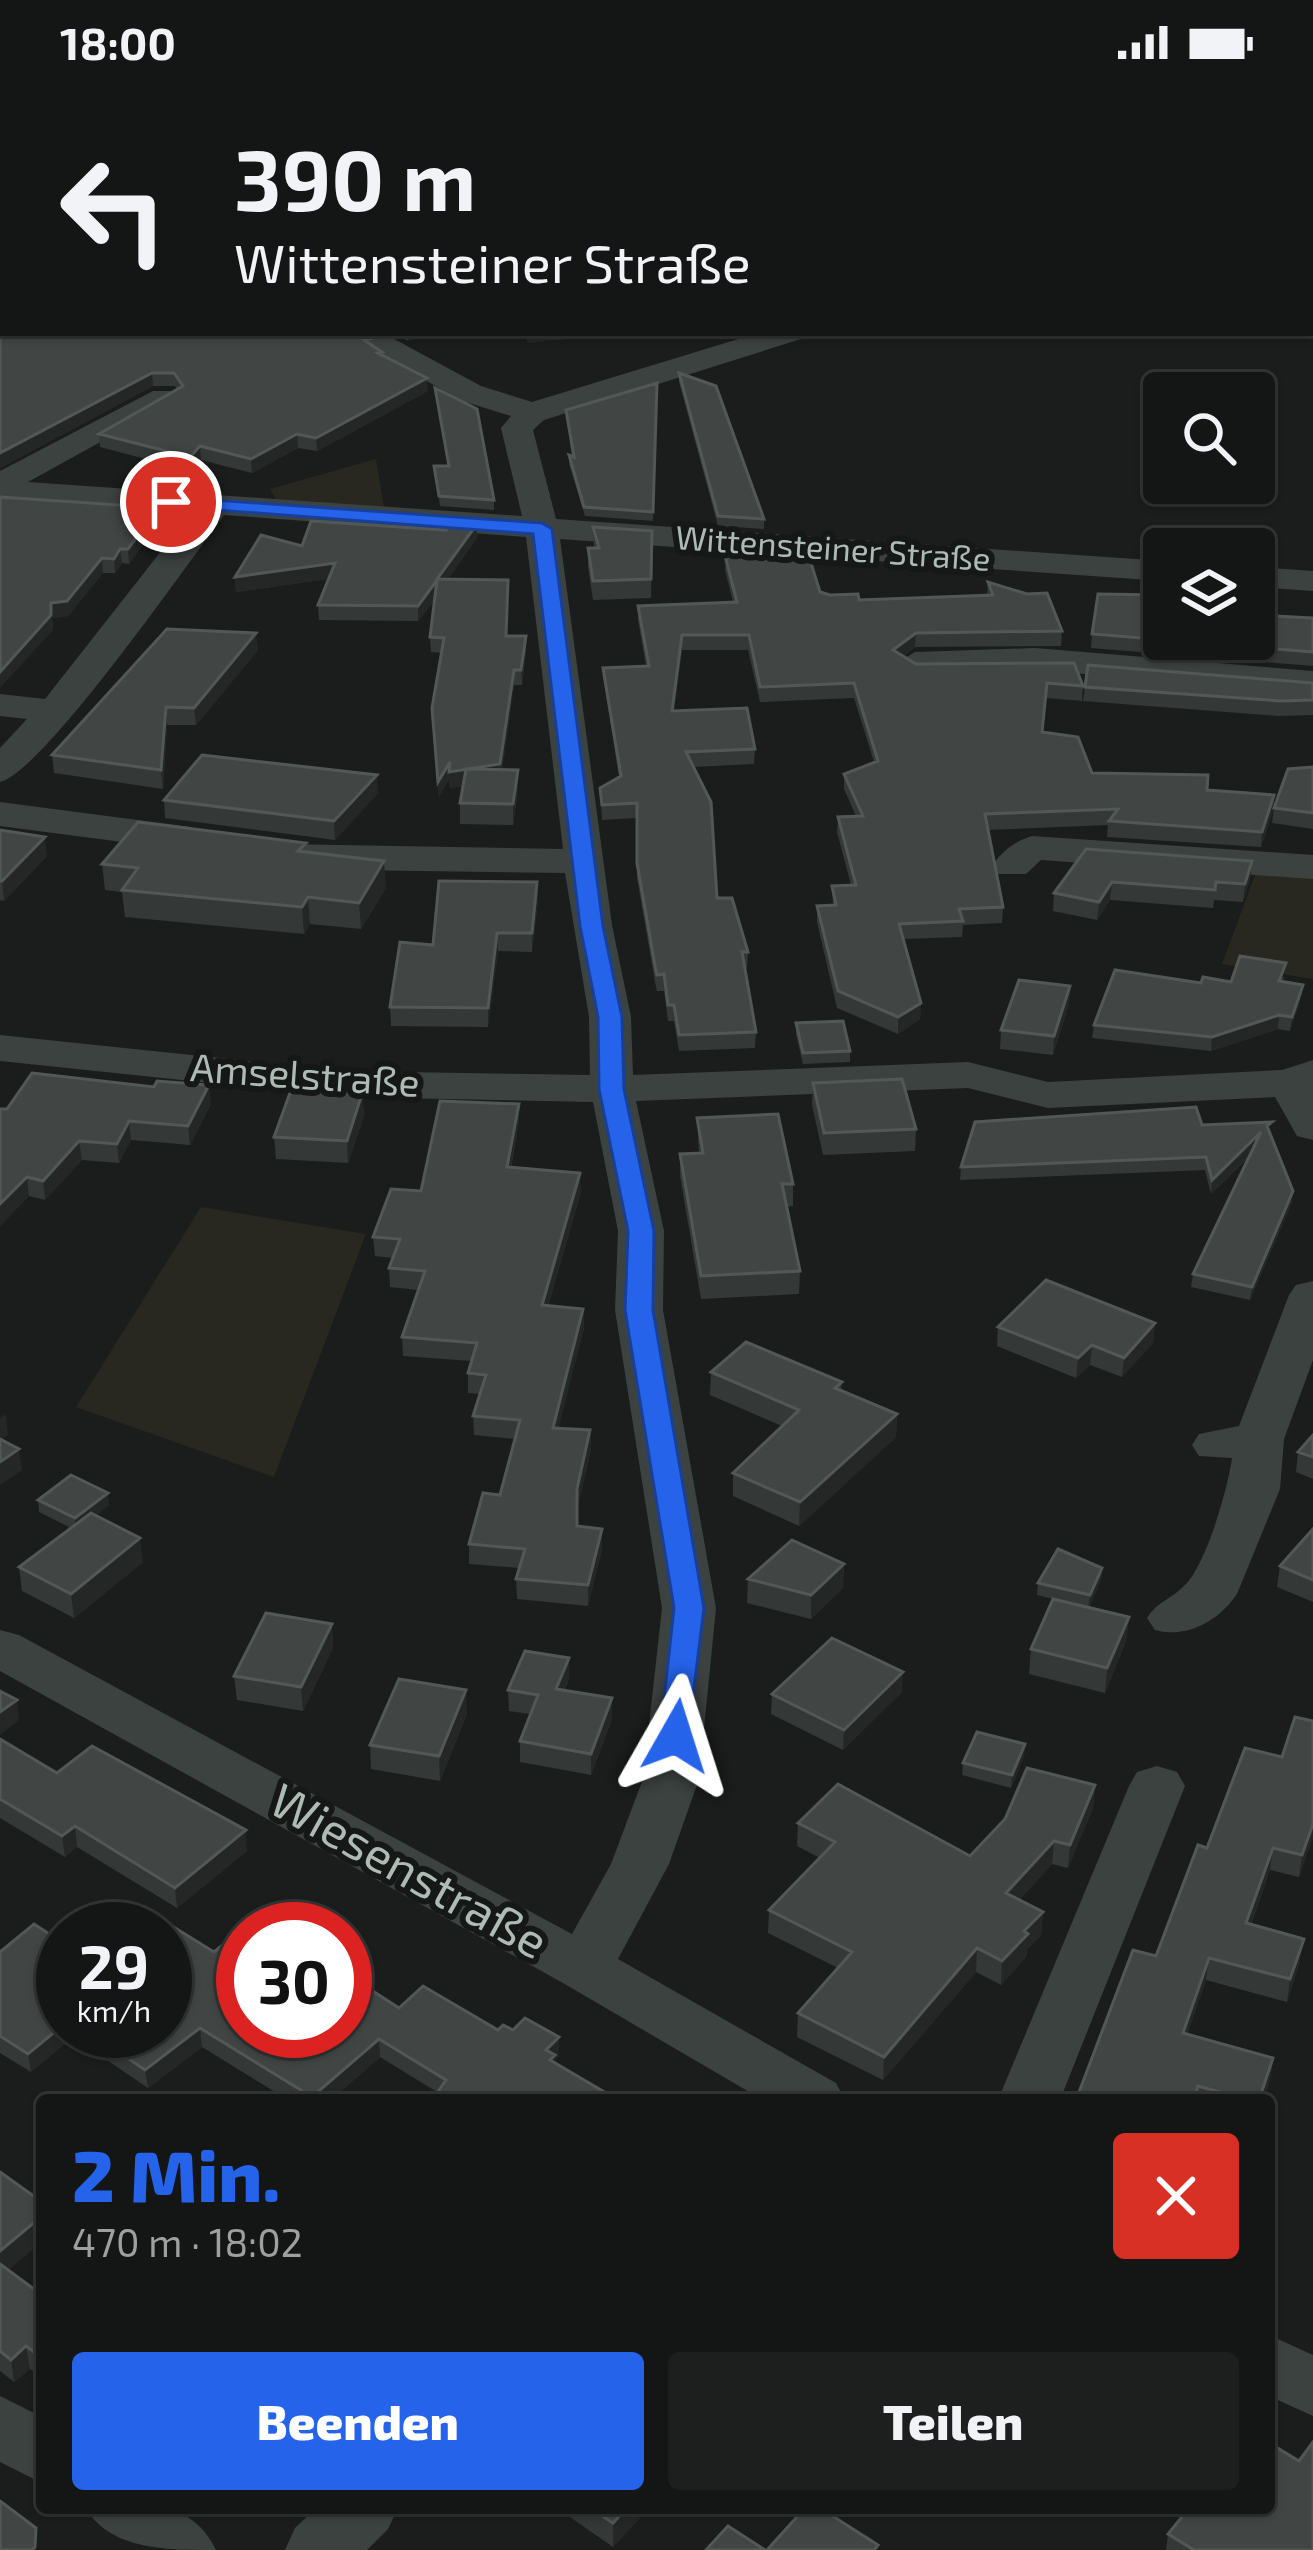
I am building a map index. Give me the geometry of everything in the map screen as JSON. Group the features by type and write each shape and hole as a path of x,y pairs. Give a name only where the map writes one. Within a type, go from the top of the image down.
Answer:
{"street":[{"path":"366,336 470,393 533,413"},
{"path":"584,1966 640,1864 671,1779 689,1608 639,1310 641,1231 612,1089 610,1017 584,861 542,529 517,428 533,413 780,336"},
{"name":"Wittensteiner Straße","path":"0,487 164,398"},
{"name":"Wittensteiner Straße","path":"0,487 1143,570"},
{"path":"0,771 55,711 214,506"},
{"path":"1275,578 1313,581"},
{"path":"915,663 1035,659 1313,682"},
{"path":"0,705 55,711"},
{"path":"0,814 347,858 584,861"},
{"path":"1012,866 1032,848 1055,848 1313,867"},
{"name":"Amselstraße","path":"2,1051 343,1084 612,1089 968,1075 1048,1095 1301,1078"},
{"path":"1301,1078 1313,1127"},
{"path":"1174,1618 1210,1594 1254,1489 1238,1442 1313,1295"},
{"name":"Wiesenstraße","path":"0,1648 584,1966 794,2094"},
{"path":"1031,2094 1157,1786"},
{"path":"1275,2366 1313,2388"},
{"path":"0,2425 36,2450"},
{"path":"129,2514 181,2550"},
{"path":"320,2550 357,2514"}],"shaded area":[{"path":"376,459 384,507 276,499 270,489"},
{"path":"1256,872 1313,878 1313,979 1222,964"},
{"path":"201,1207 366,1234 274,1477 76,1407"}],"building":[{"path":"0,336 364,336 382,352 378,353 427,378 316,438 297,434 251,459 200,446 190,457 99,434 183,386 174,373 152,373 0,453"},
{"path":"679,373 716,386 764,519 718,516"},
{"path":"657,383 653,512 584,507 569,455 574,457 566,410"},
{"path":"435,388 477,409 494,500 439,496 434,466 449,466"},
{"path":"0,497 149,507 142,517 151,518 128,549 120,549 114,559 102,558 67,601 51,603 51,615 0,672"},
{"path":"311,521 446,530 444,521 477,524 437,579 508,580 506,636 526,636 521,670 514,670 500,764 449,772 450,762 438,782 432,708 444,638 430,637 437,580 418,606 318,605 335,563 235,577 261,535 302,546"},
{"path":"593,527 652,531 651,579 593,581 588,548 599,548"},
{"path":"728,541 775,544 778,552 807,550 820,592 858,594 859,600 993,595 988,582 1027,594 1047,593 1062,631 916,633 893,650 916,664 1074,663 1083,686 1047,683 1042,732 1078,737 1092,773 1208,775 1207,790 1274,795 1262,832 1109,821 1118,809 985,814 1003,907 959,909 963,921 899,924 921,1003 898,1017 838,991 817,906 836,905 832,886 856,885 838,817 863,816 844,774 878,761 854,683 760,687 749,635 682,635 672,711 747,708 755,749 686,752 711,802 717,898 732,898 748,952 742,952 756,1032 679,1035 664,974 657,975 655,966 637,863 637,803 602,805 600,788 621,776 603,668 649,666 638,606 737,602 725,556 733,556"},
{"path":"1098,594 1143,595 1143,638 1092,634"},
{"path":"1275,616 1313,618 1313,652 1275,649"},
{"path":"167,629 256,633 194,708 166,707 161,770 52,755"},
{"path":"1088,665 1313,683 1313,700 1085,687"},
{"path":"202,755 377,775 334,821 164,800"},
{"path":"1313,767 1313,813 1274,808 1288,769"},
{"path":"466,769 518,770 513,804 460,803"},
{"path":"138,822 306,843 298,851 384,861 359,903 308,897 302,907 122,890 138,868 102,864"},
{"path":"0,830 45,837 2,881 0,881"},
{"path":"1086,849 1252,861 1245,884 1216,882 1215,890 1112,882 1099,902 1054,893"},
{"path":"439,881 537,882 532,933 497,933 488,1008 390,1007 400,942 433,945"},
{"path":"1240,956 1286,963 1279,981 1303,985 1292,1017 1279,1015 1212,1037 1094,1025 1115,970 1201,983 1203,977 1231,982"},
{"path":"1019,980 1070,986 1054,1036 1001,1030"},
{"path":"843,1021 850,1051 803,1053 796,1023"},
{"path":"32,1073 154,1087 157,1081 209,1085 188,1126 129,1121 117,1144 79,1141 43,1181 27,1177 0,1204 0,1109 7,1109"},
{"path":"902,1079 916,1129 824,1133 813,1083"},
{"path":"291,1090 362,1094 347,1141 274,1137"},
{"path":"440,1101 519,1104 507,1167 580,1173 542,1305 583,1309 553,1428 590,1430 577,1489 577,1526 602,1529 588,1585 516,1579 525,1549 469,1544 483,1493 500,1495 520,1420 473,1416 486,1375 468,1373 477,1343 402,1337 425,1271 389,1268 400,1239 373,1237 391,1189 421,1191"},
{"path":"1196,1107 1202,1125 1272,1122 1267,1126 1293,1191 1252,1287 1193,1274 1261,1132 1212,1180 1206,1157 961,1167 975,1122"},
{"path":"778,1114 793,1184 782,1184 800,1271 701,1276 680,1154 703,1153 697,1118"},
{"path":"1046,1280 1155,1323 1124,1358 1092,1345 1078,1358 998,1327"},
{"path":"746,1342 842,1382 835,1388 897,1414 800,1502 733,1473 799,1410 711,1372"},
{"path":"1313,1435 1313,1457 1298,1452"},
{"path":"0,1439 19,1449 0,1462"},
{"path":"71,1475 108,1493 75,1518 38,1500"},
{"path":"91,1513 140,1538 71,1594 19,1567"},
{"path":"1313,1529 1313,1580 1280,1566"},
{"path":"792,1540 844,1564 811,1595 748,1579"},
{"path":"1058,1549 1102,1568 1090,1595 1038,1583"},
{"path":"1053,1599 1129,1617 1107,1668 1031,1649"},
{"path":"266,1613 332,1624 301,1687 234,1676"},
{"path":"832,1638 903,1672 844,1730 772,1694"},
{"path":"525,1651 569,1658 556,1689 612,1698 591,1754 520,1741 538,1695 508,1690"},
{"path":"399,1679 466,1690 439,1756 370,1745"},
{"path":"0,1691 17,1700 0,1712"},
{"path":"1295,1717 1313,1721 1313,1824 1302,1855 1273,1848 1246,1923 1304,1939 1290,1979 1209,1958 1183,2033 1273,2058 1261,2094 1227,2094 1198,2086 1196,2094 1078,2094 1133,1950 1156,1956 1198,1845 1207,1848 1245,1748 1282,1757"},
{"path":"977,1732 1025,1744 1012,1775 963,1763"},
{"path":"0,1739 57,1773 92,1746 246,1830 175,1888 75,1826 62,1836 0,1799"},
{"path":"1027,1768 1095,1785 1070,1845 1054,1841 1006,1893 1043,1912 1024,1931 1028,1934 1002,1961 977,1948 884,2057 798,2013 852,1952 769,1910 835,1842 798,1823 838,1784 970,1856 1005,1819"},
{"path":"36,1925 36,2047 28,2054 0,2036 0,1952"},
{"path":"192,1938 216,1950 216,2038 200,2028 192,2034"},
{"path":"423,1986 498,2030 503,2025 513,2030 525,2018 559,2037 546,2050 555,2055 550,2060 608,2094 436,2094 446,2080 379,2039 372,2045 372,1990 399,2008"},
{"path":"127,2058 161,2058 145,2070"},
{"path":"249,2058 357,2058 315,2094 307,2094"},
{"path":"0,2172 36,2198 36,2221 0,2251"},
{"path":"0,2264 36,2291 36,2354 26,2346 11,2360 0,2351"},
{"path":"1313,2442 1313,2550 1194,2550 1168,2534 1184,2514 1275,2514 1275,2448 1299,2461"},
{"path":"0,2501 36,2528 32,2550 0,2550"},
{"path":"599,2514 621,2514 613,2523"},
{"path":"800,2514 829,2514 878,2545 874,2550 767,2550"},
{"path":"728,2526 765,2550 706,2550"}],"route":[{"path":"171,502 542,529 592,926 610,1017 612,1089 641,1231 639,1310 689,1608 676,1736"}]}
